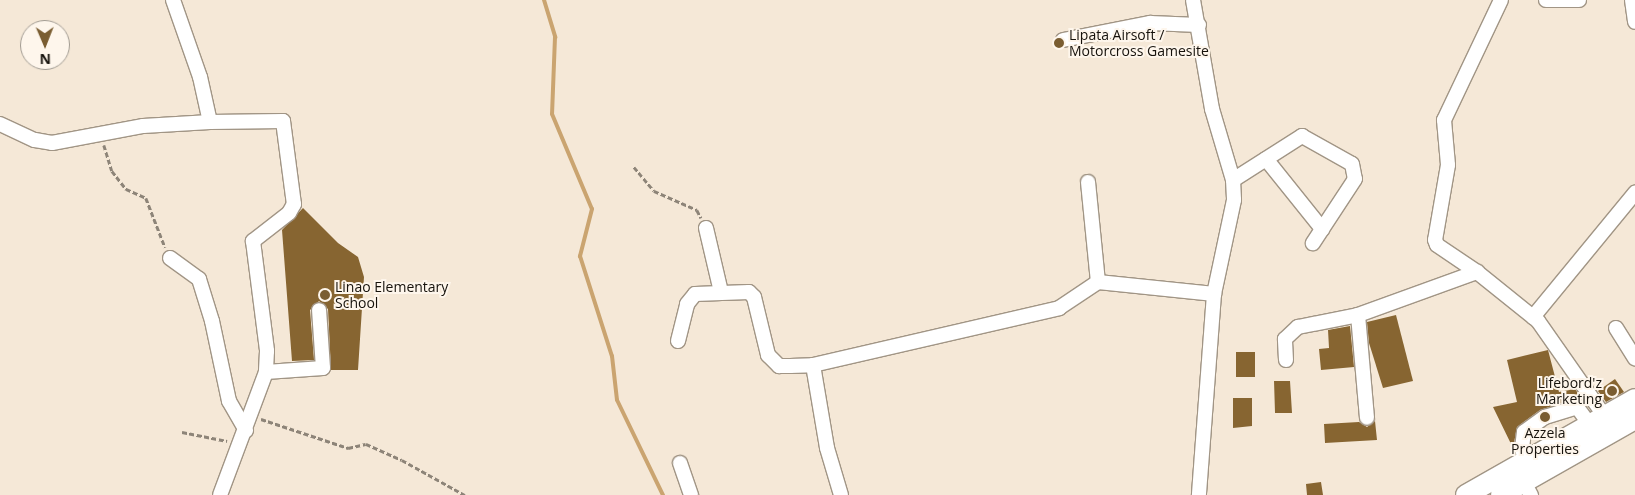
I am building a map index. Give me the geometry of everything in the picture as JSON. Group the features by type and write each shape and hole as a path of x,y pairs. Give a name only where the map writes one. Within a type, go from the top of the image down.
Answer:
{"highway":[{"path":"1517,487 1599,422 1635,399"},
{"path":"1466,495 1517,487 1635,419"}],"street":[{"path":"173,0 200,77 210,122"},
{"path":"1193,0 1212,109 1233,180 1234,200 1214,294 1199,495"},
{"path":"1500,0 1444,120 1448,165 1435,240 1437,245 1477,272 1533,317 1599,422"},
{"path":"1546,0 1579,0"},
{"path":"1632,0 1635,22"},
{"path":"1063,40 1150,23 1198,25"},
{"path":"0,124 43,143 101,132 210,122 279,119 286,128 294,204 288,213 253,241 267,351 266,372 252,416 220,495"},
{"path":"1233,180 1296,138 1305,136 1352,164 1355,179 1313,243"},
{"path":"1266,159 1322,229"},
{"path":"1088,182 1098,282"},
{"path":"1533,317 1635,193"},
{"path":"706,228 721,292"},
{"path":"168,254 200,279 212,321 229,401 246,431"},
{"path":"1286,360 1285,339 1298,327 1358,315 1477,272"},
{"path":"678,341 686,304 695,294 721,292 752,294 772,362 779,366 813,365 1060,308 1098,282 1214,294"},
{"path":"266,372 324,368 318,310"},
{"path":"1358,315 1367,418"},
{"path":"1616,328 1635,359"},
{"path":"813,365 827,448 841,495"},
{"path":"1517,487 1524,432 1545,418 1577,407 1599,422"},
{"path":"680,463 691,495"}],"path":[{"path":"101,132 112,171 126,189 146,198 168,254"},
{"path":"634,167 654,191 697,210 706,228"},
{"path":"252,416 348,448 366,444 402,460 465,495"},
{"path":"182,432 240,445"}],"building":[{"name":"Linao Elementary School","path":"303,208 338,243 358,257 364,277 358,370 331,370 328,309 319,301 310,310 314,360 292,361 282,230"},
{"path":"1396,315 1413,381 1383,388 1369,343 1367,322"},
{"path":"1350,326 1354,367 1321,370 1319,349 1329,348 1328,330"},
{"path":"1548,350 1559,392 1575,389 1584,402 1574,399 1540,410 1517,427 1513,448 1493,407 1517,402 1507,360"},
{"path":"1236,352 1255,352 1255,377 1236,377"},
{"path":"1615,379 1624,392 1606,402 1598,391"},
{"path":"1274,381 1290,381 1292,413 1275,413"},
{"path":"1233,398 1252,398 1252,426 1233,428"},
{"path":"1375,421 1377,440 1325,443 1324,424 1359,422 1367,427"},
{"path":"1321,482 1323,495 1307,495 1306,484"}],"waterway":[{"path":"544,0 555,37 552,114 592,209 580,256 612,356 617,400 663,495"}],"place":[{"name":"Lipata Airsoft / Motorcross Gamesite","path":"1059,43"},
{"name":"Linao Elementary School","path":"325,295"},
{"name":"Lifebord'z Marketing","path":"1612,391"},
{"name":"Azzela Properties","path":"1545,417"}]}
